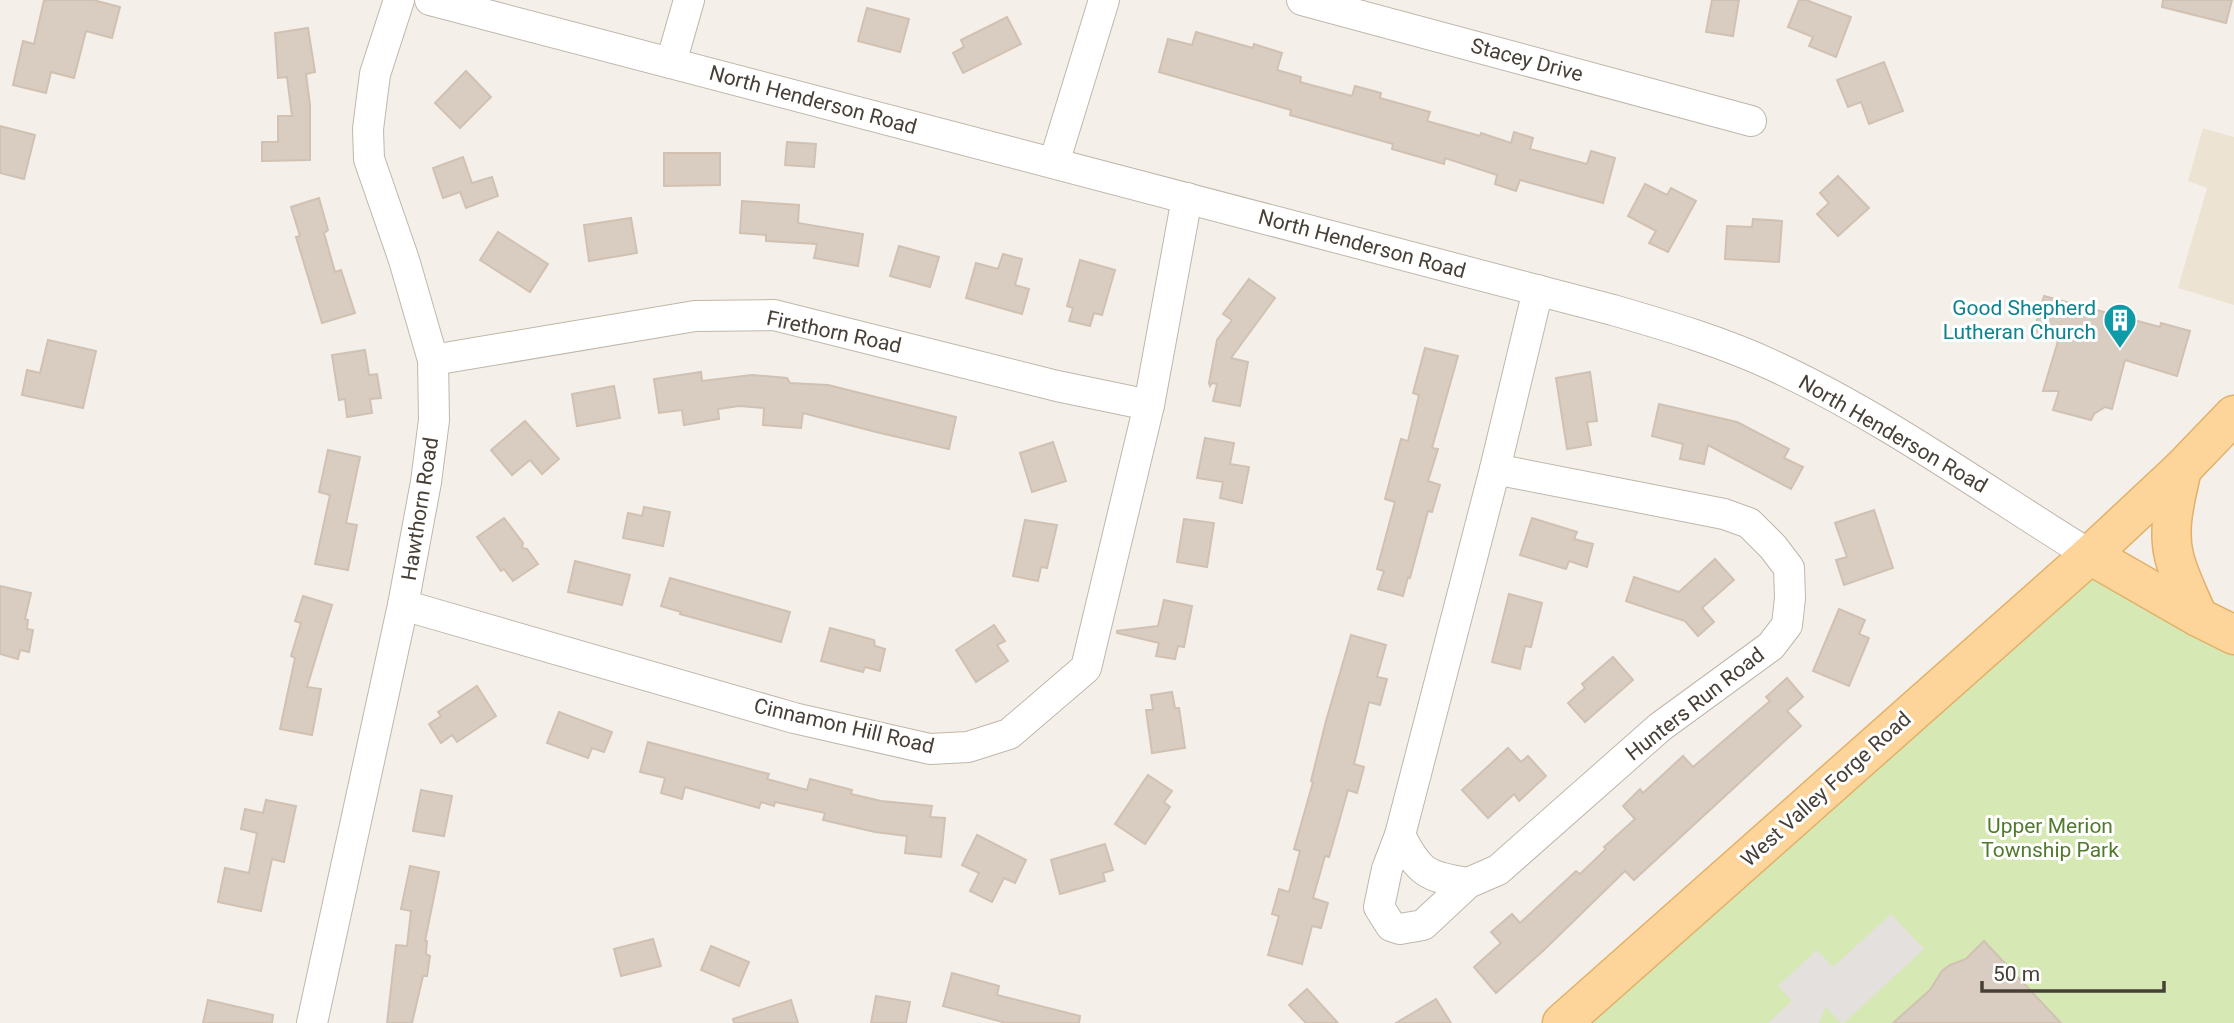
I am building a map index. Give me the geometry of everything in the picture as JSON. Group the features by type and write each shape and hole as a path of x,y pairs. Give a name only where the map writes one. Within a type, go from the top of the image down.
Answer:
{"main road":[{"name":"West Valley Forge Road","path":"1562,1023 2090,555 2182,469 2234,415"},
{"path":"2182,469 2171,535 2174,555 2198,617"},
{"name":"North Henderson Road","path":"2090,555 2234,635"}],"street":[{"name":"Hawthorn Road","path":"312,1023 403,605 426,482 434,420 433,360 404,260 369,159 368,129 375,74 400,0"},
{"name":"North Henderson Road","path":"430,0 1538,290 1731,347 1775,367 1921,446 2090,555"},
{"path":"671,63 689,0"},
{"path":"1054,163 1104,0"},
{"name":"Stacey Drive","path":"1302,0 1751,121"},
{"name":"Cinnamon Hill Road","path":"403,605 794,718 930,749 968,747 1009,734 1086,668 1149,405 1187,198"},
{"name":"Hunters Run Road","path":"1495,469 1724,514 1749,523 1789,568 1787,625 1771,646 1660,727 1498,870 1468,883 1423,925 1400,929 1391,926 1379,907 1387,869 1400,835 1495,469 1538,290"},
{"name":"Firethorn Road","path":"433,360 695,317 774,315 1057,386 1149,405"},
{"path":"1400,835 1412,860 1436,878 1468,883"}],"shaded area":[{"path":"2203,128 2234,137 2234,305 2178,288 2207,188 2188,181"},
{"path":"1891,914 1924,949 1844,1023 1826,1007 1819,1023 1768,1023 1792,1001 1778,986 1817,950 1833,967"}],"green space":[{"name":"Upper Merion Township Park","path":"2090,555 2234,635 2234,1023 1562,1023"}],"building":[{"path":"44,0 93,0 120,7 112,38 86,31 74,78 51,72 46,93 13,85 23,41 34,44"},
{"path":"1712,0 1739,0 1733,36 1706,32"},
{"path":"1799,0 1806,0 1851,17 1836,57 1809,46 1813,37 1788,27"},
{"path":"2163,0 2232,0 2226,23 2162,7"},
{"path":"867,8 909,19 900,52 858,41"},
{"path":"1007,17 1021,44 963,73 953,53 964,47 961,40"},
{"path":"308,28 315,72 306,74 310,105 310,160 262,161 262,142 278,142 278,116 292,116 287,77 278,78 275,33"},
{"path":"1196,32 1253,48 1254,44 1282,53 1277,70 1301,77 1300,82 1352,96 1355,86 1381,93 1380,98 1430,112 1427,121 1511,143 1514,132 1533,138 1530,149 1587,164 1591,151 1615,158 1603,203 1520,180 1516,191 1495,184 1497,175 1445,158 1444,164 1392,149 1393,144 1290,115 1291,110 1159,72 1168,39 1192,45"},
{"path":"1884,62 1903,111 1869,124 1861,102 1848,107 1837,80"},
{"path":"466,71 491,97 460,128 435,103"},
{"path":"0,126 35,135 24,179 0,173"},
{"path":"787,142 816,144 814,167 785,165"},
{"path":"664,153 720,153 720,185 664,186"},
{"path":"463,157 472,183 492,177 498,196 466,208 460,192 443,198 433,168"},
{"path":"1838,176 1869,208 1838,236 1817,214 1829,203 1820,193"},
{"path":"1645,184 1667,195 1671,188 1696,201 1668,252 1649,243 1656,231 1628,216"},
{"path":"319,198 328,230 324,233 335,272 341,270 355,313 322,323 296,237 300,236 291,207"},
{"path":"742,201 799,205 798,223 863,234 858,266 814,258 817,244 766,241 766,235 740,233"},
{"path":"631,218 637,253 589,261 584,225"},
{"path":"1753,219 1782,221 1779,262 1725,259 1727,226 1752,227"},
{"path":"498,232 548,264 530,292 480,260"},
{"path":"899,246 939,257 930,287 890,276"},
{"path":"1003,254 1022,259 1015,285 1029,289 1022,314 966,298 976,263 998,269"},
{"path":"1080,260 1115,270 1102,315 1094,313 1090,326 1069,321 1073,308 1067,306"},
{"path":"1249,279 1275,298 1231,358 1248,362 1240,406 1213,401 1217,384 1212,383 1210,386 1209,383 1217,340 1232,320 1223,314"},
{"name":"Good Shepherd Lutheran Church","path":"2044,296 2160,327 2161,323 2190,331 2177,376 2125,360 2112,409 2105,407 2094,414 2091,420 2053,410 2059,391 2043,391 2058,341 2033,334"},
{"path":"48,340 96,351 83,408 22,395 27,370 40,373"},
{"path":"1425,348 1458,356 1432,448 1438,449 1428,481 1440,485 1432,512 1428,511 1403,596 1378,589 1384,571 1377,569 1395,502 1385,499 1401,439 1408,441 1419,395 1413,393"},
{"path":"365,350 369,375 377,374 381,398 370,399 372,413 347,417 345,399 339,400 332,355"},
{"path":"701,372 702,381 752,375 787,378 790,383 828,385 956,417 949,449 803,413 801,428 763,425 764,408 739,406 718,409 719,419 684,425 682,410 659,413 654,379"},
{"path":"1590,372 1597,421 1587,422 1591,445 1567,449 1556,378"},
{"path":"614,386 620,418 577,426 572,394"},
{"path":"1659,404 1737,422 1789,449 1784,458 1803,467 1791,489 1708,445 1704,464 1680,459 1683,444 1652,436"},
{"path":"525,421 559,459 542,474 530,460 512,475 491,450"},
{"path":"1205,438 1234,443 1230,464 1249,467 1242,503 1220,498 1223,482 1197,478"},
{"path":"1053,442 1066,481 1032,492 1020,453"},
{"path":"328,450 360,457 346,523 357,525 348,570 315,564 330,495 319,492"},
{"path":"644,507 670,512 663,546 623,538 628,513 642,516"},
{"path":"1874,510 1893,568 1844,585 1836,560 1847,557 1835,523"},
{"path":"504,518 523,543 522,548 527,549 538,564 513,581 504,569 501,571 477,537"},
{"path":"1532,518 1577,532 1574,539 1593,544 1587,567 1569,561 1566,569 1520,555"},
{"path":"1184,519 1214,523 1207,567 1177,562"},
{"path":"1025,520 1057,525 1047,568 1041,567 1038,581 1013,576"},
{"path":"1715,559 1734,580 1702,608 1714,622 1698,636 1685,621 1626,601 1634,577 1679,592"},
{"path":"575,561 630,575 622,605 568,592"},
{"path":"670,578 790,612 781,642 680,614 681,612 661,606"},
{"path":"0,586 31,593 25,619 28,620 27,629 33,630 29,652 20,650 18,659 0,654"},
{"path":"1509,594 1542,603 1531,647 1525,646 1520,669 1492,662"},
{"path":"303,596 332,605 307,687 321,689 312,735 280,729 295,658 291,656 301,623 295,621"},
{"path":"1164,600 1192,606 1184,647 1178,646 1175,659 1156,656 1159,643 1117,633 1158,626"},
{"path":"1839,609 1865,620 1859,634 1869,638 1849,686 1813,671"},
{"path":"994,625 1005,641 997,645 1008,661 976,682 956,650"},
{"path":"830,628 874,640 875,646 885,649 880,671 865,667 863,672 821,661"},
{"path":"1351,635 1386,645 1377,677 1387,679 1380,705 1369,702 1354,764 1364,767 1357,793 1348,790 1329,857 1325,856 1313,898 1328,903 1321,928 1312,926 1302,964 1268,955 1279,916 1272,914 1279,889 1289,892 1300,851 1294,849"},
{"path":"1613,657 1633,680 1585,722 1568,703 1585,688 1582,684"},
{"path":"1787,678 1803,697 1787,711 1801,726 1634,880 1625,871 1496,993 1474,967 1501,943 1491,932 1512,914 1520,923 1576,871 1580,874 1606,849 1604,847 1635,819 1623,806 1640,789 1643,793 1683,756 1693,767 1770,701 1766,697"},
{"path":"477,686 496,716 457,742 452,735 441,743 429,724 441,716 438,712"},
{"path":"1172,692 1175,708 1179,708 1185,748 1152,753 1146,710 1153,710 1151,695"},
{"path":"559,712 612,732 604,752 592,748 588,758 547,743"},
{"path":"648,742 769,774 767,779 807,790 810,779 852,790 851,794 881,801 932,806 930,817 945,818 941,857 905,853 907,836 823,820 825,813 775,802 774,806 761,802 759,808 685,787 682,799 661,793 665,778 640,772"},
{"path":"1508,748 1521,762 1528,756 1546,776 1519,801 1514,794 1488,818 1462,790"},
{"path":"1148,775 1172,791 1164,802 1170,807 1145,844 1115,824"},
{"path":"421,790 452,796 444,836 413,831"},
{"path":"266,800 296,806 284,862 272,859 261,911 218,902 225,868 249,873 257,833 241,829 245,809 263,813"},
{"path":"977,835 1026,860 1015,883 1004,878 992,902 970,891 979,873 962,865"},
{"path":"1105,844 1113,870 1103,873 1105,881 1060,894 1051,860"},
{"path":"410,866 439,872 425,941 426,954 430,956 427,976 423,976 412,1023 387,1023 396,945 407,946 411,911 401,909"},
{"path":"653,939 661,966 621,976 614,949"},
{"path":"1984,941 2061,1023 1893,1023 1930,990 1942,971 1966,959"},
{"path":"711,946 749,962 739,986 701,970"},
{"path":"952,973 999,986 997,995 1080,1016 1079,1023 1006,1023 943,1006"},
{"path":"1307,989 1338,1023 1306,1023 1289,1005"},
{"path":"876,996 910,1002 906,1023 871,1023"},
{"path":"1436,999 1451,1023 1396,1023"},
{"path":"208,1000 273,1015 272,1023 203,1023"},
{"path":"791,1000 798,1023 734,1023 733,1019"}],"place":[{"name":"Good Shepherd Lutheran Church","path":"2120,350"}]}
